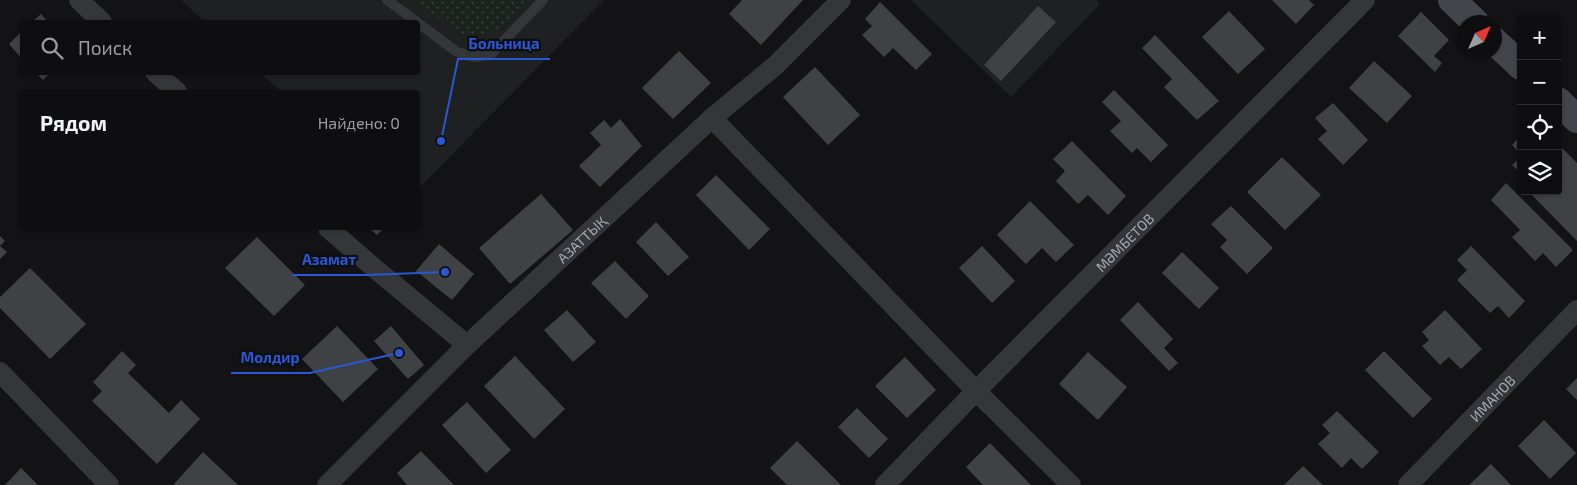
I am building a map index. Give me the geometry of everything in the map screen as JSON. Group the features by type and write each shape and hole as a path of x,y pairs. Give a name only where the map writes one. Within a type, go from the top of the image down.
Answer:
{"street":[{"path":"79,0 100,20"},
{"name":"АЗАТТЫҚ","path":"327,485 468,345 712,118 776,65 841,0"},
{"name":"МӘМБЕТОВ","path":"885,485 1365,0"},
{"path":"1452,0 1468,15"},
{"path":"1502,48 1517,62"},
{"path":"158,75 175,90"},
{"path":"1562,105 1577,119"},
{"path":"712,118 976,391 1071,485"},
{"path":"330,230 468,345"},
{"name":"ИМАНОВ","path":"1408,485 1577,310"},
{"path":"0,372 109,485"}],"lane":[{"path":"387,0 413,20"},
{"path":"420,25 457,52 474,57 492,54 543,0"}],"shaded area":[{"path":"181,0 604,0 420,187 420,90 280,90 262,75 420,75 420,20 203,20"},
{"path":"413,0 527,0 501,27 480,39 460,34"},
{"path":"911,0 1096,0 1100,4 1011,97"}],"building":[{"path":"742,0 803,0 761,45 729,14"},
{"path":"1272,0 1309,0 1314,5 1296,24"},
{"path":"880,2 932,54 916,70 893,48 884,57 862,35 872,26 865,19"},
{"path":"1038,6 1056,22 1001,81 984,65"},
{"path":"1229,11 1265,49 1238,74 1202,37"},
{"path":"1421,12 1449,40 1434,56 1442,63 1435,72 1398,36"},
{"path":"41,14 46,20 34,20"},
{"path":"20,33 20,57 9,44"},
{"path":"1155,35 1219,101 1197,120 1164,87 1172,79 1142,48"},
{"path":"679,51 711,83 673,119 642,88"},
{"path":"1374,61 1412,96 1387,123 1349,88"},
{"path":"815,67 860,115 828,145 783,97"},
{"path":"38,75 48,75 43,80"},
{"path":"1114,90 1168,145 1151,162 1137,148 1132,153 1110,131 1121,121 1102,102"},
{"path":"1333,103 1368,140 1343,165 1318,139 1327,131 1315,118"},
{"path":"620,119 642,146 600,187 579,166 601,145 590,133 604,120 611,128"},
{"path":"1517,139 1517,150 1512,145"},
{"path":"1072,141 1126,196 1108,215 1088,195 1078,204 1056,181 1065,171 1053,159"},
{"path":"1562,148 1577,163 1577,241 1532,195 1562,195"},
{"path":"1282,157 1321,195 1285,230 1247,192"},
{"path":"1517,161 1517,169 1512,165"},
{"path":"716,175 770,229 749,250 696,195"},
{"path":"1506,183 1573,250 1556,267 1543,253 1535,261 1512,237 1520,230 1491,200"},
{"path":"541,194 573,230 510,284 479,248"},
{"path":"1030,201 1074,245 1056,262 1042,248 1026,264 997,235"},
{"path":"1231,206 1273,248 1247,274 1220,247 1227,240 1211,224"},
{"path":"656,222 689,257 668,276 636,242"},
{"path":"371,230 382,230 377,235"},
{"path":"0,236 5,241 0,246"},
{"path":"257,237 305,285 274,316 225,268"},
{"path":"439,244 474,274 452,300 416,271"},
{"path":"0,246 7,252 0,259"},
{"path":"982,246 1015,281 992,303 959,268"},
{"path":"1471,246 1525,301 1509,318 1498,306 1490,313 1457,280 1467,270 1457,260"},
{"path":"1182,252 1219,288 1199,309 1162,273"},
{"path":"615,261 649,296 626,319 591,283"},
{"path":"30,268 86,324 50,359 0,308 0,297"},
{"path":"1138,302 1173,339 1164,348 1178,363 1169,371 1120,320"},
{"path":"567,310 596,342 573,362 544,330"},
{"path":"1445,310 1482,349 1461,369 1449,357 1440,365 1422,346 1429,340 1422,332"},
{"path":"337,326 378,369 343,402 302,359"},
{"path":"391,326 424,365 408,379 374,341"},
{"path":"122,351 136,365 128,373 169,413 181,400 200,419 157,464 92,401 102,391 93,382"},
{"path":"1384,351 1432,399 1413,418 1365,370"},
{"path":"1088,352 1127,387 1098,420 1059,384"},
{"path":"515,356 565,409 534,439 484,386"},
{"path":"905,357 936,390 907,418 875,386"},
{"path":"1577,378 1577,400 1566,389"},
{"path":"467,402 511,450 486,473 442,425"},
{"path":"857,408 888,439 869,458 838,427"},
{"path":"1337,411 1379,452 1362,469 1351,458 1342,468 1318,444 1330,433 1322,425"},
{"path":"1544,420 1576,453 1550,479 1518,446"},
{"path":"797,441 841,485 787,485 770,468"},
{"path":"990,443 1031,485 983,485 966,467"},
{"path":"421,451 454,485 407,485 397,473"},
{"path":"203,452 238,485 175,485"},
{"path":"1491,464 1511,485 1469,485"},
{"path":"1303,466 1323,485 1284,485"},
{"path":"21,468 38,485 5,485"}],"place":[{"name":"Больница","path":"441,141"},
{"name":"Азамат","path":"445,272"},
{"name":"Молдир","path":"399,353"}]}
